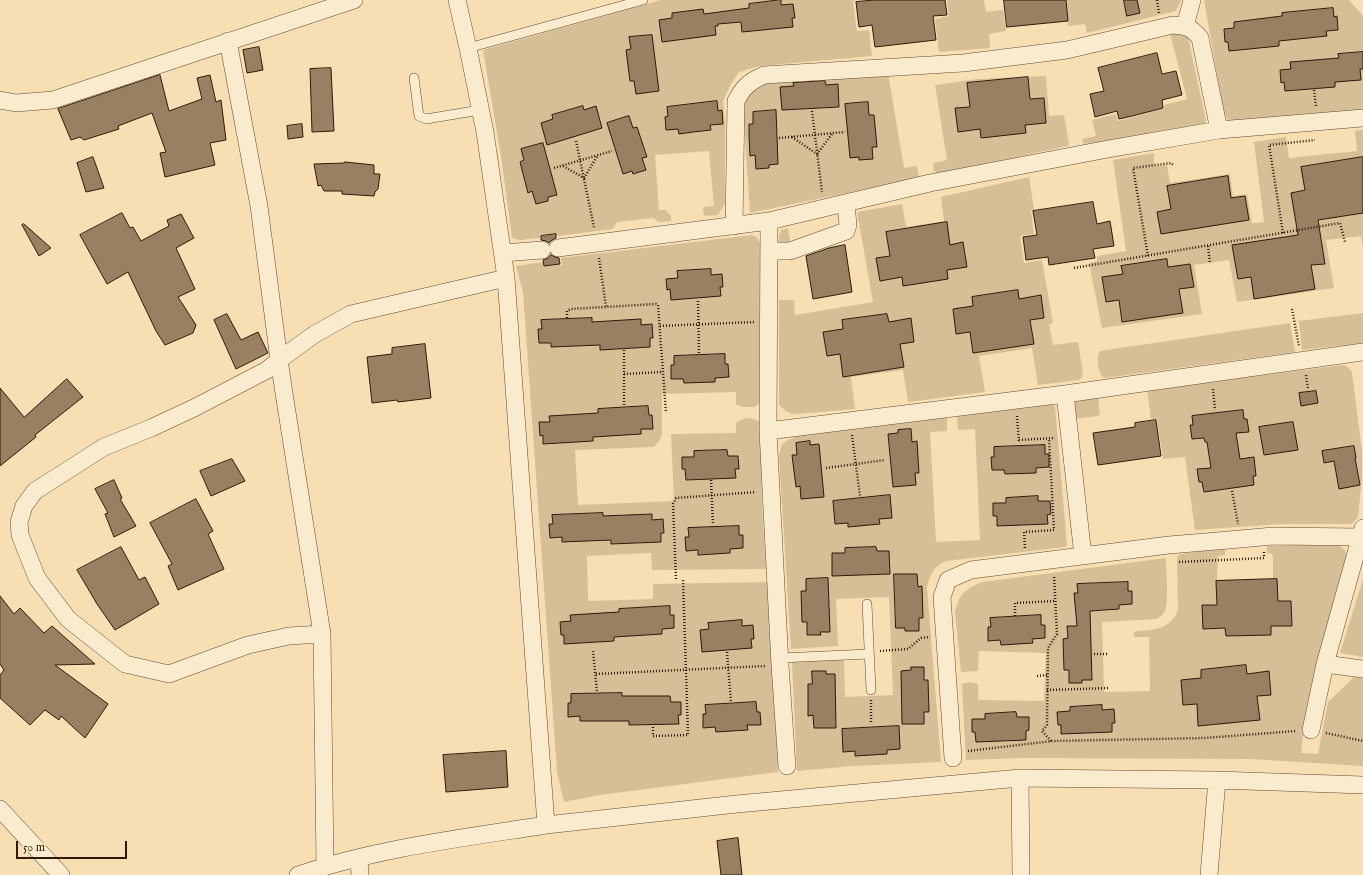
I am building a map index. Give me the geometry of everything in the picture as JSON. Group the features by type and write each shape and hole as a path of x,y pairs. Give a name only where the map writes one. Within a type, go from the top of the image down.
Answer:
{"street":[{"path":"0,100 16,102 54,100 354,0"},
{"path":"456,0 468,48 480,110 506,278 546,825"},
{"path":"1185,26 1192,0"},
{"path":"734,226 736,101 743,89 751,81 764,75 963,63 1067,50 1173,25 1185,26 1194,30 1200,38 1219,130"},
{"path":"228,41 259,206 285,401 322,634 325,866"},
{"path":"503,253 550,249 769,221 930,183 1108,149 1219,130 1363,118"},
{"path":"769,251 790,251 846,231 848,225 846,204"},
{"path":"769,221 768,431 787,766"},
{"path":"322,634 289,636 248,645 169,674 125,664 68,619 37,578 20,535 19,522 24,506 35,491 104,447 151,428 194,408 267,370 315,334 351,314 506,278"},
{"path":"768,431 1065,394 1363,352"},
{"path":"1065,394 1083,556"},
{"path":"953,756 942,597 948,580 971,570 1169,545 1273,536 1362,532 1325,664 1311,730"},
{"path":"1325,664 1363,669"},
{"path":"1020,778 1021,875"},
{"path":"298,875 325,866 405,848 546,825 737,804 1020,778 1217,780 1363,785"},
{"path":"1209,875 1217,780"},
{"path":"0,809 61,875"},
{"path":"359,858 360,875"}],"lane":[{"path":"468,48 643,0"},
{"path":"414,78 420,116 426,119 480,110"},
{"path":"866,604 871,690"},
{"path":"780,661 869,653"}],"path":[{"path":"812,111 824,208"},
{"path":"779,138 845,132"},
{"path":"817,154 832,133"},
{"path":"792,137 817,154"},
{"path":"1283,233 1270,145 1315,140"},
{"path":"576,141 597,243 606,307"},
{"path":"554,168 612,151"},
{"path":"584,178 599,155"},
{"path":"1148,256 1133,168 1171,163 1174,166"},
{"path":"562,166 584,178"},
{"path":"1074,268 1340,223 1345,242"},
{"path":"1208,246 1210,264"},
{"path":"698,301 699,354"},
{"path":"567,318 567,311 571,309 656,304 658,308 660,326 666,413"},
{"path":"1292,309 1302,360"},
{"path":"660,326 768,322"},
{"path":"624,350 624,406"},
{"path":"624,374 663,372"},
{"path":"1211,373 1216,410"},
{"path":"1016,400 1019,442 1070,438"},
{"path":"851,421 860,496"},
{"path":"1024,532 1054,530 1049,439"},
{"path":"826,468 884,460"},
{"path":"711,480 714,525"},
{"path":"676,579 674,499 771,491"},
{"path":"1232,491 1241,539"},
{"path":"1177,562 1264,558"},
{"path":"1052,741 1042,731 1047,725 1048,648 1057,634 1053,560"},
{"path":"653,727 653,736 688,735 683,579"},
{"path":"1015,616 1015,603 1055,602"},
{"path":"869,653 908,649 921,638 945,636"},
{"path":"593,651 597,692"},
{"path":"727,652 731,702"},
{"path":"1094,654 1108,654"},
{"path":"596,674 728,668 780,661"},
{"path":"1037,676 1047,675"},
{"path":"1047,690 1108,688"},
{"path":"871,690 871,724"},
{"path":"953,756 1052,741 1205,738 1311,730 1363,741"}],"shaded area":[{"path":"661,0 857,0 853,1 857,31 869,30 872,56 759,66 739,72 731,84 723,101 725,124 725,203 718,215 704,216 703,207 714,206 709,151 655,155 659,210 666,210 671,216 671,221 659,222 653,218 617,222 613,229 558,236 557,233 540,235 540,238 520,240 512,238 501,156 483,50"},
{"path":"947,0 984,0 986,12 1003,10 1006,31 989,34 990,48 939,52 935,19 949,16"},
{"path":"1067,0 1181,0 1176,11 1087,33 1085,24 1068,26"},
{"path":"1204,0 1349,0 1363,16 1363,113 1229,121 1224,115"},
{"path":"1170,33 1179,33 1188,37 1206,121 1204,126 1084,144 1082,139 1096,136 1092,120 1116,114 1118,121 1165,108 1164,105 1187,99"},
{"path":"888,73 904,168 917,166 919,178 750,213 743,106 745,95 763,81"},
{"path":"1046,76 1049,116 1064,115 1069,144 1068,146 936,173 933,166 934,163 947,160 935,85 978,79"},
{"path":"1363,130 1363,248 1361,236 1326,240 1334,288 1237,302 1229,260 1194,265 1202,314 1102,328 1089,263 1097,261 1097,256 1126,251 1113,160 1154,153 1154,166 1167,165 1170,183 1230,174 1233,196 1247,194 1252,223 1264,222 1254,142 1286,137 1289,158 1357,151 1355,131"},
{"path":"1029,177 1034,209 1031,211 1034,234 1020,236 1024,263 1042,260 1053,323 1049,324 1053,345 1078,342 1083,373 1079,380 1038,385 1032,348 979,356 985,392 908,402 903,370 851,377 855,409 798,414 789,413 783,409 779,404 779,300 794,300 795,315 873,302 857,212 902,204 906,227 944,221 941,197"},
{"path":"788,228 791,246 778,247 779,235 782,230"},
{"path":"752,235 756,237 760,243 759,403 755,407 742,407 736,404 736,392 662,394 662,434 654,447 575,450 578,505 674,501 671,434 736,433 736,423 742,420 751,419 760,422 762,502 766,569 652,570 651,553 587,556 588,601 653,599 653,584 769,582 778,772 600,795 564,802 557,772 523,292 516,266 543,262 544,266 562,265 561,258"},
{"path":"1363,313 1363,343 1302,350 1299,321"},
{"path":"1290,323 1295,352 1105,378 1100,373 1098,361 1100,351"},
{"path":"1343,365 1348,367 1352,372 1362,452 1362,477 1358,517 1352,524 1281,524 1195,530 1185,457 1163,459 1157,419 1151,419 1147,390"},
{"path":"1098,397 1100,414 1098,416 1074,419 1072,400"},
{"path":"1052,404 1055,407 1067,545 1065,547 946,561 935,569 929,579 927,588 941,762 853,766 797,771 792,662 844,659 845,697 893,695 889,597 836,599 838,646 791,649 779,456 782,445 797,436 947,416 947,431 930,432 936,542 980,540 975,429 958,430 957,414"},
{"path":"1337,544 1345,550 1347,557 1305,720 1301,753 1318,754 1328,702 1354,677 1363,678 1363,766 1250,759 1021,758 966,760 962,684 970,682 978,684 978,700 1044,701 1046,653 979,651 978,671 961,672 955,612 961,596 971,587 982,582 1166,558 1167,599 1165,610 1162,615 1157,619 1102,622 1104,692 1150,691 1149,637 1134,637 1134,632 1160,628 1168,624 1176,614 1178,609 1177,557 1180,554 1225,548 1225,555 1218,556 1217,580 1273,578 1273,557 1272,554 1267,553 1267,546"},
{"path":"1363,579 1363,657 1340,653"}],"building":[{"path":"781,0 781,5 793,4 795,18 792,18 793,27 742,32 741,22 718,24 718,26 715,26 716,35 662,42 659,20 672,18 672,13 703,9 704,14 749,8 749,4"},
{"path":"875,0 945,0 947,15 933,16 936,40 875,47 872,25 859,27 856,2"},
{"path":"1004,0 1066,0 1068,21 1007,27"},
{"path":"1124,0 1137,0 1140,13 1127,16"},
{"path":"1333,8 1334,17 1337,16 1338,30 1326,31 1327,36 1279,41 1279,46 1229,51 1228,42 1225,42 1224,29 1234,28 1234,22 1282,16 1282,13"},
{"path":"652,35 659,91 636,94 634,81 630,81 626,50 631,49 629,37"},
{"path":"259,47 263,70 247,73 243,50"},
{"path":"1363,52 1363,69 1360,69 1361,80 1335,82 1335,87 1285,91 1284,82 1281,83 1280,70 1291,69 1290,62 1339,58 1338,54"},
{"path":"1157,53 1162,74 1176,71 1182,95 1162,100 1163,108 1132,116 1119,119 1117,111 1095,117 1090,94 1104,91 1098,68"},
{"path":"331,68 334,131 312,132 310,69"},
{"path":"160,75 169,111 202,99 197,78 210,75 216,102 221,100 226,140 210,143 215,165 165,177 160,153 166,152 152,113 118,126 119,129 84,140 80,137 71,140 58,109"},
{"path":"1028,77 1030,99 1044,98 1046,123 1025,125 1026,133 981,138 980,129 958,132 955,108 970,107 967,83"},
{"path":"825,81 826,85 838,84 839,107 782,110 780,87 794,86 793,83"},
{"path":"717,101 718,111 722,110 723,124 710,125 711,130 679,134 678,129 666,130 665,117 668,116 667,107"},
{"path":"868,102 869,115 874,115 877,147 872,147 873,159 859,160 859,157 850,158 845,104"},
{"path":"583,106 584,110 596,106 602,128 547,145 541,123 553,119 552,115"},
{"path":"776,110 778,164 769,165 769,168 756,169 755,155 750,156 749,124 753,124 753,112"},
{"path":"629,116 633,128 637,127 647,157 642,158 646,170 633,174 632,171 623,174 607,123"},
{"path":"302,124 303,137 288,139 287,126"},
{"path":"543,143 557,195 548,197 548,201 536,204 532,191 528,193 520,162 524,160 521,149"},
{"path":"93,157 104,188 86,192 77,163"},
{"path":"1363,157 1363,213 1318,220 1325,264 1311,265 1315,289 1254,299 1251,277 1238,279 1232,245 1298,235 1291,193 1305,190 1301,167"},
{"path":"345,162 374,165 374,174 380,174 378,189 374,196 342,194 342,191 324,191 321,185 318,186 314,164"},
{"path":"1228,176 1231,198 1245,196 1249,220 1161,234 1157,212 1171,209 1167,186"},
{"path":"1093,202 1097,224 1110,221 1114,246 1093,249 1095,258 1049,265 1048,257 1026,260 1023,237 1037,235 1033,211"},
{"path":"122,213 130,228 133,227 141,241 169,226 167,220 181,214 194,238 176,248 195,289 178,297 196,325 193,333 165,345 156,331 128,272 107,284 80,235"},
{"path":"947,222 950,245 963,242 967,267 947,270 948,279 903,286 902,277 880,281 876,258 890,256 886,232"},
{"path":"24,224 51,248 39,256 22,225"},
{"path":"556,234 556,238 549,243 541,240 541,236"},
{"path":"845,245 852,292 813,299 806,256 829,248"},
{"path":"551,255 559,258 560,264 544,266 543,260"},
{"path":"1167,259 1168,267 1190,264 1194,287 1179,289 1183,313 1122,322 1119,300 1106,302 1102,277 1123,274 1121,266"},
{"path":"711,269 711,275 722,274 723,287 720,287 721,296 671,300 670,289 667,290 666,279 678,278 677,271"},
{"path":"1018,290 1019,299 1041,295 1044,318 1030,320 1034,344 973,353 970,332 956,334 953,309 973,306 972,297"},
{"path":"227,314 241,340 258,332 268,353 236,369 214,320"},
{"path":"887,314 889,322 911,318 914,342 900,344 904,367 843,377 840,354 827,356 823,332 843,329 842,320"},
{"path":"592,318 592,322 641,319 641,325 652,324 653,338 650,338 650,347 600,350 600,345 551,347 551,343 539,343 538,329 542,329 541,320"},
{"path":"425,344 431,398 372,403 367,357 392,354 392,348"},
{"path":"725,354 725,364 728,364 729,377 715,378 715,382 684,383 683,379 671,379 671,365 674,365 674,356"},
{"path":"67,379 83,397 35,435 36,437 0,466 0,388 24,417"},
{"path":"1316,391 1318,403 1301,406 1299,393"},
{"path":"648,406 649,415 652,415 653,429 641,429 641,434 593,437 593,441 543,444 543,435 540,436 539,422 550,422 549,416 598,413 598,409"},
{"path":"1243,410 1244,419 1247,419 1249,432 1236,433 1240,459 1254,457 1256,476 1253,476 1254,485 1204,492 1202,482 1199,482 1197,469 1211,468 1207,442 1205,442 1204,438 1192,439 1190,425 1193,425 1192,416"},
{"path":"1156,420 1161,456 1098,465 1093,433 1135,427 1135,423"},
{"path":"1293,422 1298,450 1264,455 1259,427"},
{"path":"911,429 912,442 917,441 919,473 915,473 916,485 893,487 888,434 898,433 898,430"},
{"path":"810,441 810,445 819,444 824,497 801,499 800,486 796,487 792,455 797,455 796,443"},
{"path":"1045,445 1045,454 1049,454 1049,467 1036,468 1036,473 1005,474 1004,470 992,470 991,457 994,457 994,447"},
{"path":"1354,446 1360,485 1339,489 1334,461 1324,463 1322,451"},
{"path":"727,450 728,456 738,456 739,469 735,469 736,478 686,480 685,469 682,469 682,457 694,457 694,451"},
{"path":"232,459 245,481 211,496 200,471"},
{"path":"114,480 122,498 120,499 136,526 114,537 105,514 108,513 95,489"},
{"path":"890,495 892,518 879,519 880,524 848,527 848,523 835,524 833,501"},
{"path":"1038,496 1038,501 1050,501 1051,514 1047,515 1048,524 997,526 997,516 993,516 993,503 1006,503 1006,498"},
{"path":"196,499 213,531 208,534 224,569 178,590 168,566 172,564 150,523"},
{"path":"603,513 603,516 652,514 652,520 663,519 664,533 661,533 661,542 611,544 611,540 562,542 562,537 550,538 549,524 553,524 552,515"},
{"path":"739,526 739,535 743,535 743,548 730,549 730,553 698,555 698,550 686,551 685,537 689,537 688,528"},
{"path":"121,547 139,580 145,577 159,604 115,630 97,604 77,570"},
{"path":"876,547 877,551 889,551 890,574 832,576 832,553 845,553 845,548"},
{"path":"894,574 917,574 918,587 922,586 923,618 919,618 919,631 905,631 905,628 896,628"},
{"path":"828,578 830,632 820,632 821,635 807,635 807,622 802,622 801,591 806,591 806,579"},
{"path":"1277,579 1278,601 1291,601 1292,626 1271,626 1271,635 1226,636 1225,628 1203,629 1202,605 1217,605 1216,581"},
{"path":"1128,582 1128,591 1132,591 1132,604 1119,605 1119,609 1090,611 1092,680 1082,680 1082,683 1069,683 1069,670 1064,670 1063,639 1068,638 1067,626 1077,626 1074,593 1078,593 1077,584"},
{"path":"0,596 14,614 20,608 44,633 52,626 95,664 55,665 108,704 85,738 61,716 59,720 45,710 30,725 0,698 0,675 4,670 0,664"},
{"path":"670,606 670,615 674,615 674,628 662,629 662,634 614,637 614,641 564,644 564,635 561,635 560,622 571,621 570,615 619,612 619,609"},
{"path":"1041,615 1041,625 1045,625 1045,638 1032,639 1033,643 1001,645 1000,640 988,641 988,627 991,627 990,618"},
{"path":"742,620 742,626 753,625 754,639 751,639 752,648 702,652 700,630 709,629 708,623"},
{"path":"1246,665 1247,674 1269,671 1271,695 1257,696 1260,720 1198,726 1197,704 1183,705 1181,680 1201,678 1201,670"},
{"path":"911,667 924,667 924,680 928,680 929,712 924,712 924,724 902,724 901,671 911,670"},
{"path":"812,671 826,671 826,674 835,674 836,728 814,728 813,715 808,716 808,684 812,684"},
{"path":"622,693 622,696 670,696 671,702 681,702 681,715 678,715 679,724 629,725 629,721 580,721 580,716 568,717 568,703 571,703 571,694"},
{"path":"756,702 757,712 760,712 761,725 747,725 748,730 716,732 715,727 703,728 703,714 706,714 705,705"},
{"path":"1102,705 1102,710 1114,709 1115,723 1112,723 1112,732 1061,734 1061,725 1058,725 1057,712 1070,711 1070,707"},
{"path":"1016,712 1017,717 1029,717 1029,730 1026,731 1026,740 976,742 975,732 972,732 972,719 985,719 985,714"},
{"path":"899,726 900,749 887,750 887,754 855,756 855,751 843,752 842,729"},
{"path":"506,751 508,787 446,792 443,755"},
{"path":"738,838 742,875 721,875 717,841"}]}
